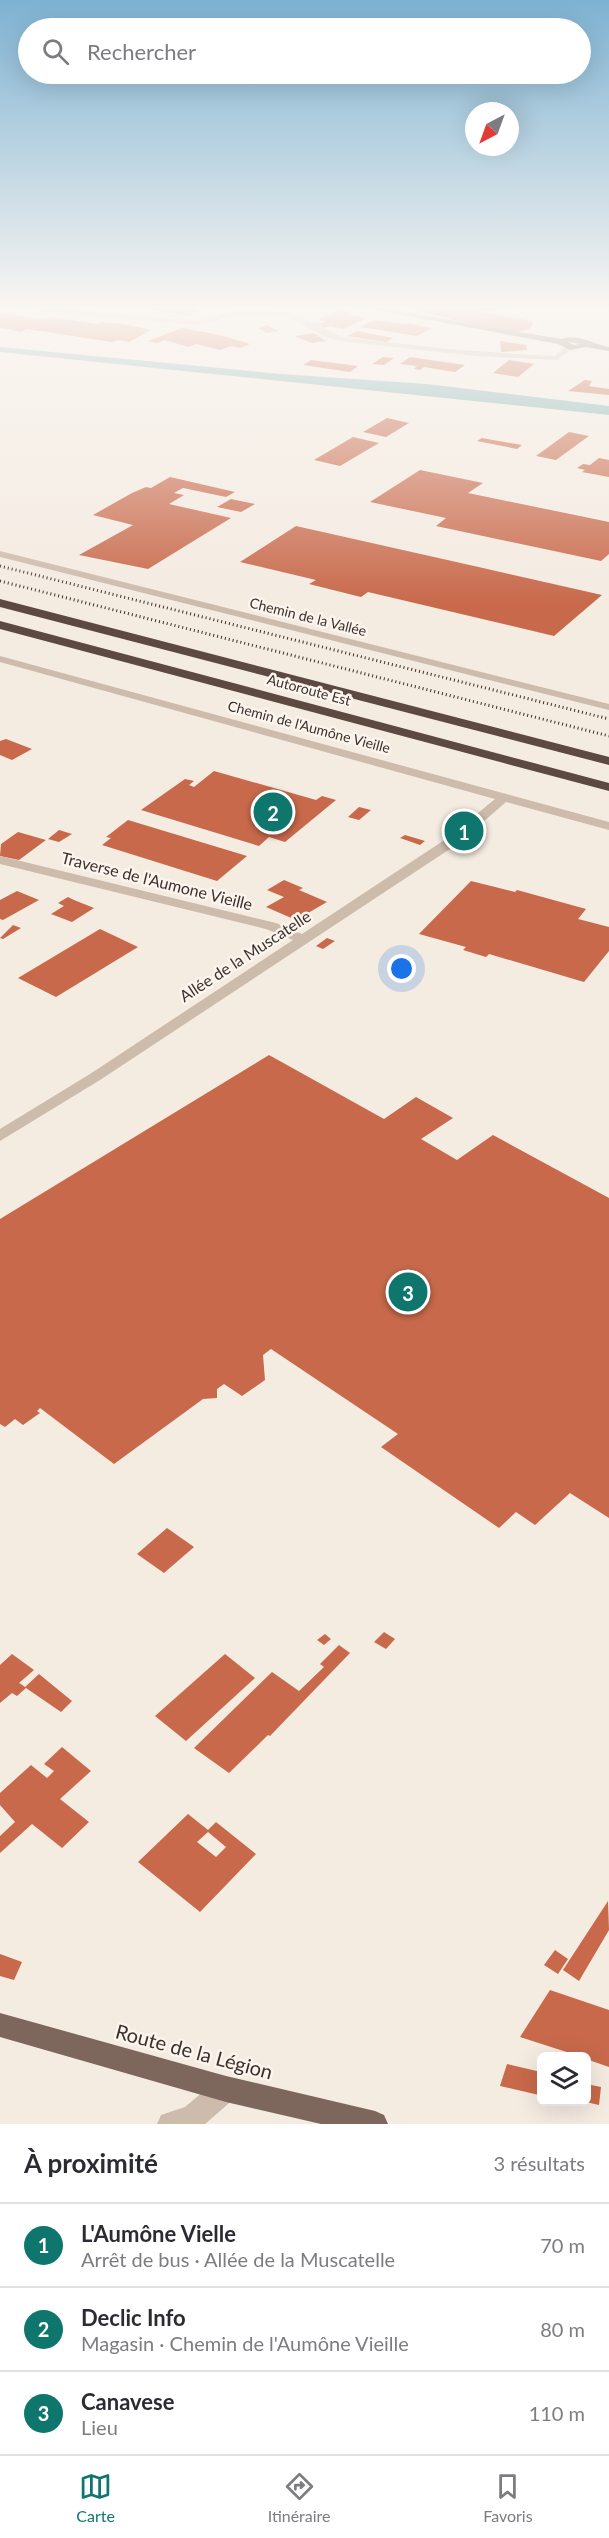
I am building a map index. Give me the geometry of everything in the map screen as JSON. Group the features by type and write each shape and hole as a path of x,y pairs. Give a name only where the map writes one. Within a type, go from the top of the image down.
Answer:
{"highway":[{"name":"Autoroute Est","path":"0,603 609,761"},
{"name":"Autoroute Est","path":"0,625 609,787"}],"main road":[{"name":"Route de la Légion","path":"0,2025 226,2089 375,2124"}],"street":[{"name":"Chemin de la Vallée","path":"0,554 605,706"},
{"name":"Chemin de l'Aumône Vieille","path":"0,660 609,826"},
{"path":"605,706 609,696"},
{"name":"Allée de la Muscatelle","path":"0,1136 95,1077 454,840 504,797"},
{"name":"Traverse de l'Aumone Vieille","path":"0,860 271,926 303,940"},
{"path":"170,2124 192,2118 226,2089"}],"water":[{"path":"513,405 602,405 609,406 609,415"}],"building":[{"path":"387,418 409,423 386,437 363,432"},
{"path":"569,432 589,436 556,460 536,456"},
{"path":"353,437 379,443 340,466 314,460"},
{"path":"482,438 522,445 517,449 477,441"},
{"path":"599,458 609,460 609,477 582,472 585,470 577,468 583,464 590,465"},
{"path":"420,470 483,483 468,493 609,522 609,554 601,561 436,526 446,518 370,502"},
{"path":"170,477 235,492 226,497 183,488 174,493 184,495 169,504 231,518 148,569 79,555 133,525 93,515 132,493 146,487 151,488"},
{"path":"231,499 255,504 241,512 217,507"},
{"path":"296,526 602,595 554,636 368,592 361,597 309,584 316,580 240,562"},
{"path":"6,739 32,749 12,760 0,755 0,741"},
{"path":"214,771 316,800 322,796 336,800 285,842 269,837 259,846 141,810 185,779 194,781 189,785 194,787"},
{"path":"359,807 371,810 359,820 348,817"},
{"path":"128,820 247,856 217,881 102,845 111,838 106,837"},
{"path":"59,830 72,834 59,842 48,839"},
{"path":"18,832 46,840 19,860 0,856 1,844"},
{"path":"405,835 425,841 420,845 400,838"},
{"path":"284,880 303,888 299,890 327,902 296,920 266,907 284,897 267,890"},
{"path":"471,881 515,892 517,890 586,909 578,919 609,927 609,951 584,982 489,954 486,957 463,950 466,947 419,934"},
{"path":"17,891 39,900 3,920 0,919 0,900"},
{"path":"68,897 94,908 72,922 51,914 64,906 58,903"},
{"path":"13,925 21,928 3,939 0,938"},
{"path":"100,929 138,947 56,997 18,978"},
{"path":"327,938 335,941 323,949 316,946"},
{"path":"269,1055 384,1119 416,1097 453,1118 421,1139 457,1160 493,1135 609,1198 609,1518 570,1493 535,1525 516,1512 499,1528 381,1447 398,1434 271,1349 263,1355 265,1380 242,1396 224,1384 217,1389 217,1398 203,1399 114,1464 40,1408 37,1411 40,1413 23,1425 15,1419 5,1427 0,1424 0,1219"},
{"path":"167,1528 194,1547 164,1573 137,1554"},
{"path":"384,1632 395,1639 386,1649 374,1642"},
{"path":"325,1634 331,1639 324,1645 317,1640"},
{"path":"339,1645 350,1653 270,1736 268,1735 229,1773 194,1748 272,1672 299,1691 324,1667 320,1664"},
{"path":"12,1654 34,1670 19,1683 25,1687 39,1674 72,1701 61,1712 26,1688 17,1696 12,1693 0,1703 0,1665"},
{"path":"225,1654 255,1678 186,1741 155,1716"},
{"path":"62,1747 91,1771 60,1799 89,1822 62,1848 32,1824 0,1853 0,1836 15,1822 0,1805 0,1793 31,1765 47,1778 54,1771 44,1764"},
{"path":"188,1814 208,1830 216,1822 256,1854 200,1912 138,1862","holes":["208,1832 226,1847 216,1857 197,1842"]},
{"path":"608,1901 609,1930 579,1981 563,1970"},
{"path":"555,1950 568,1959 558,1974 544,1965"},
{"path":"0,1954 22,1962 14,1980 0,1976"},
{"path":"550,1990 609,2010 609,2067 591,2061 591,2052 567,2052 520,2037"},
{"path":"507,2064 537,2071 537,2095 500,2086"},
{"path":"591,2085 601,2087 599,2105 591,2103"}],"railway":[{"path":"0,566 609,719"},
{"path":"0,581 609,736"}],"place":[{"name":"Declic Info","path":"273,812"},
{"name":"L'Aumône Vielle","path":"464,831"},
{"name":"Canavese","path":"408,1292"}]}
